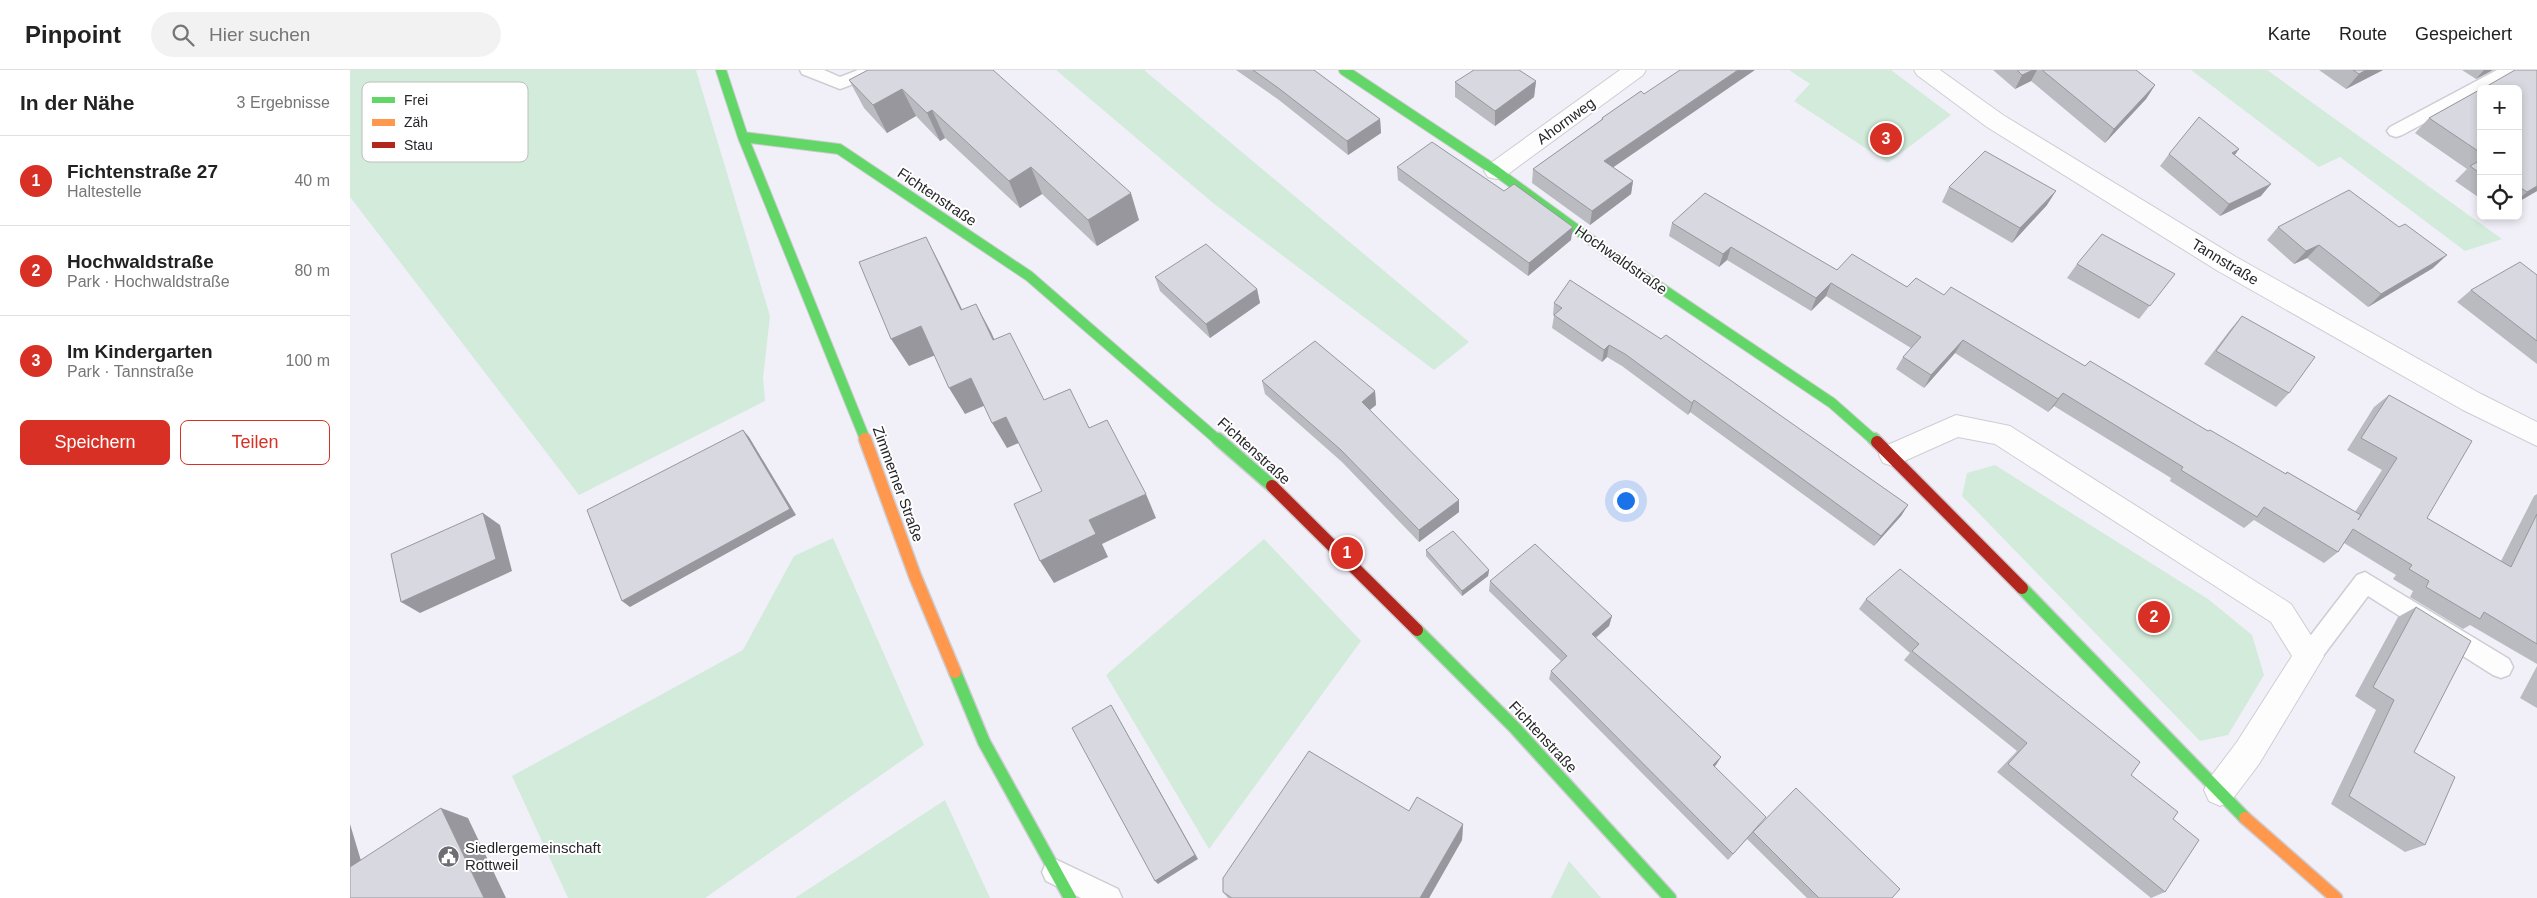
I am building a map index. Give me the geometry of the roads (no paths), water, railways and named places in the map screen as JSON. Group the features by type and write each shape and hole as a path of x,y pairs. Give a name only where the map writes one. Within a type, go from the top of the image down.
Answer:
{"street":[{"name":"Zimmerner Straße","path":"721,70 743,136 862,431 915,576 984,742 1070,898"},
{"name":"Hochwaldstraße","path":"1344,70 1496,172 1606,251 1832,403 1893,455 2258,831 2336,898"},
{"name":"Ahornweg","path":"1496,172 1635,70"},
{"name":"Tannstraße","path":"1925,70 1995,121 2227,264 2472,402 2537,435"},
{"name":"Fichtenstraße","path":"743,136 839,149 1029,276 1154,382 1284,497 1514,726 1670,898"},
{"path":"1893,455 1956,426 2001,434 2281,613 2309,656 2248,753 2220,790"}],"lane":[{"path":"808,70 840,83 875,70"},
{"path":"2396,131 2511,70"},
{"path":"2309,656 2366,582 2501,667"},
{"path":"1055,872 1108,898"}],"place":[{"name":"Im Kindergarten","path":"1886,139"},
{"name":"Fichtenstraße 27","path":"1347,553"},
{"name":"Hochwaldstraße","path":"2154,617"},
{"name":"Siedlergemeinschaft Rottweil","path":"449,857"}]}
